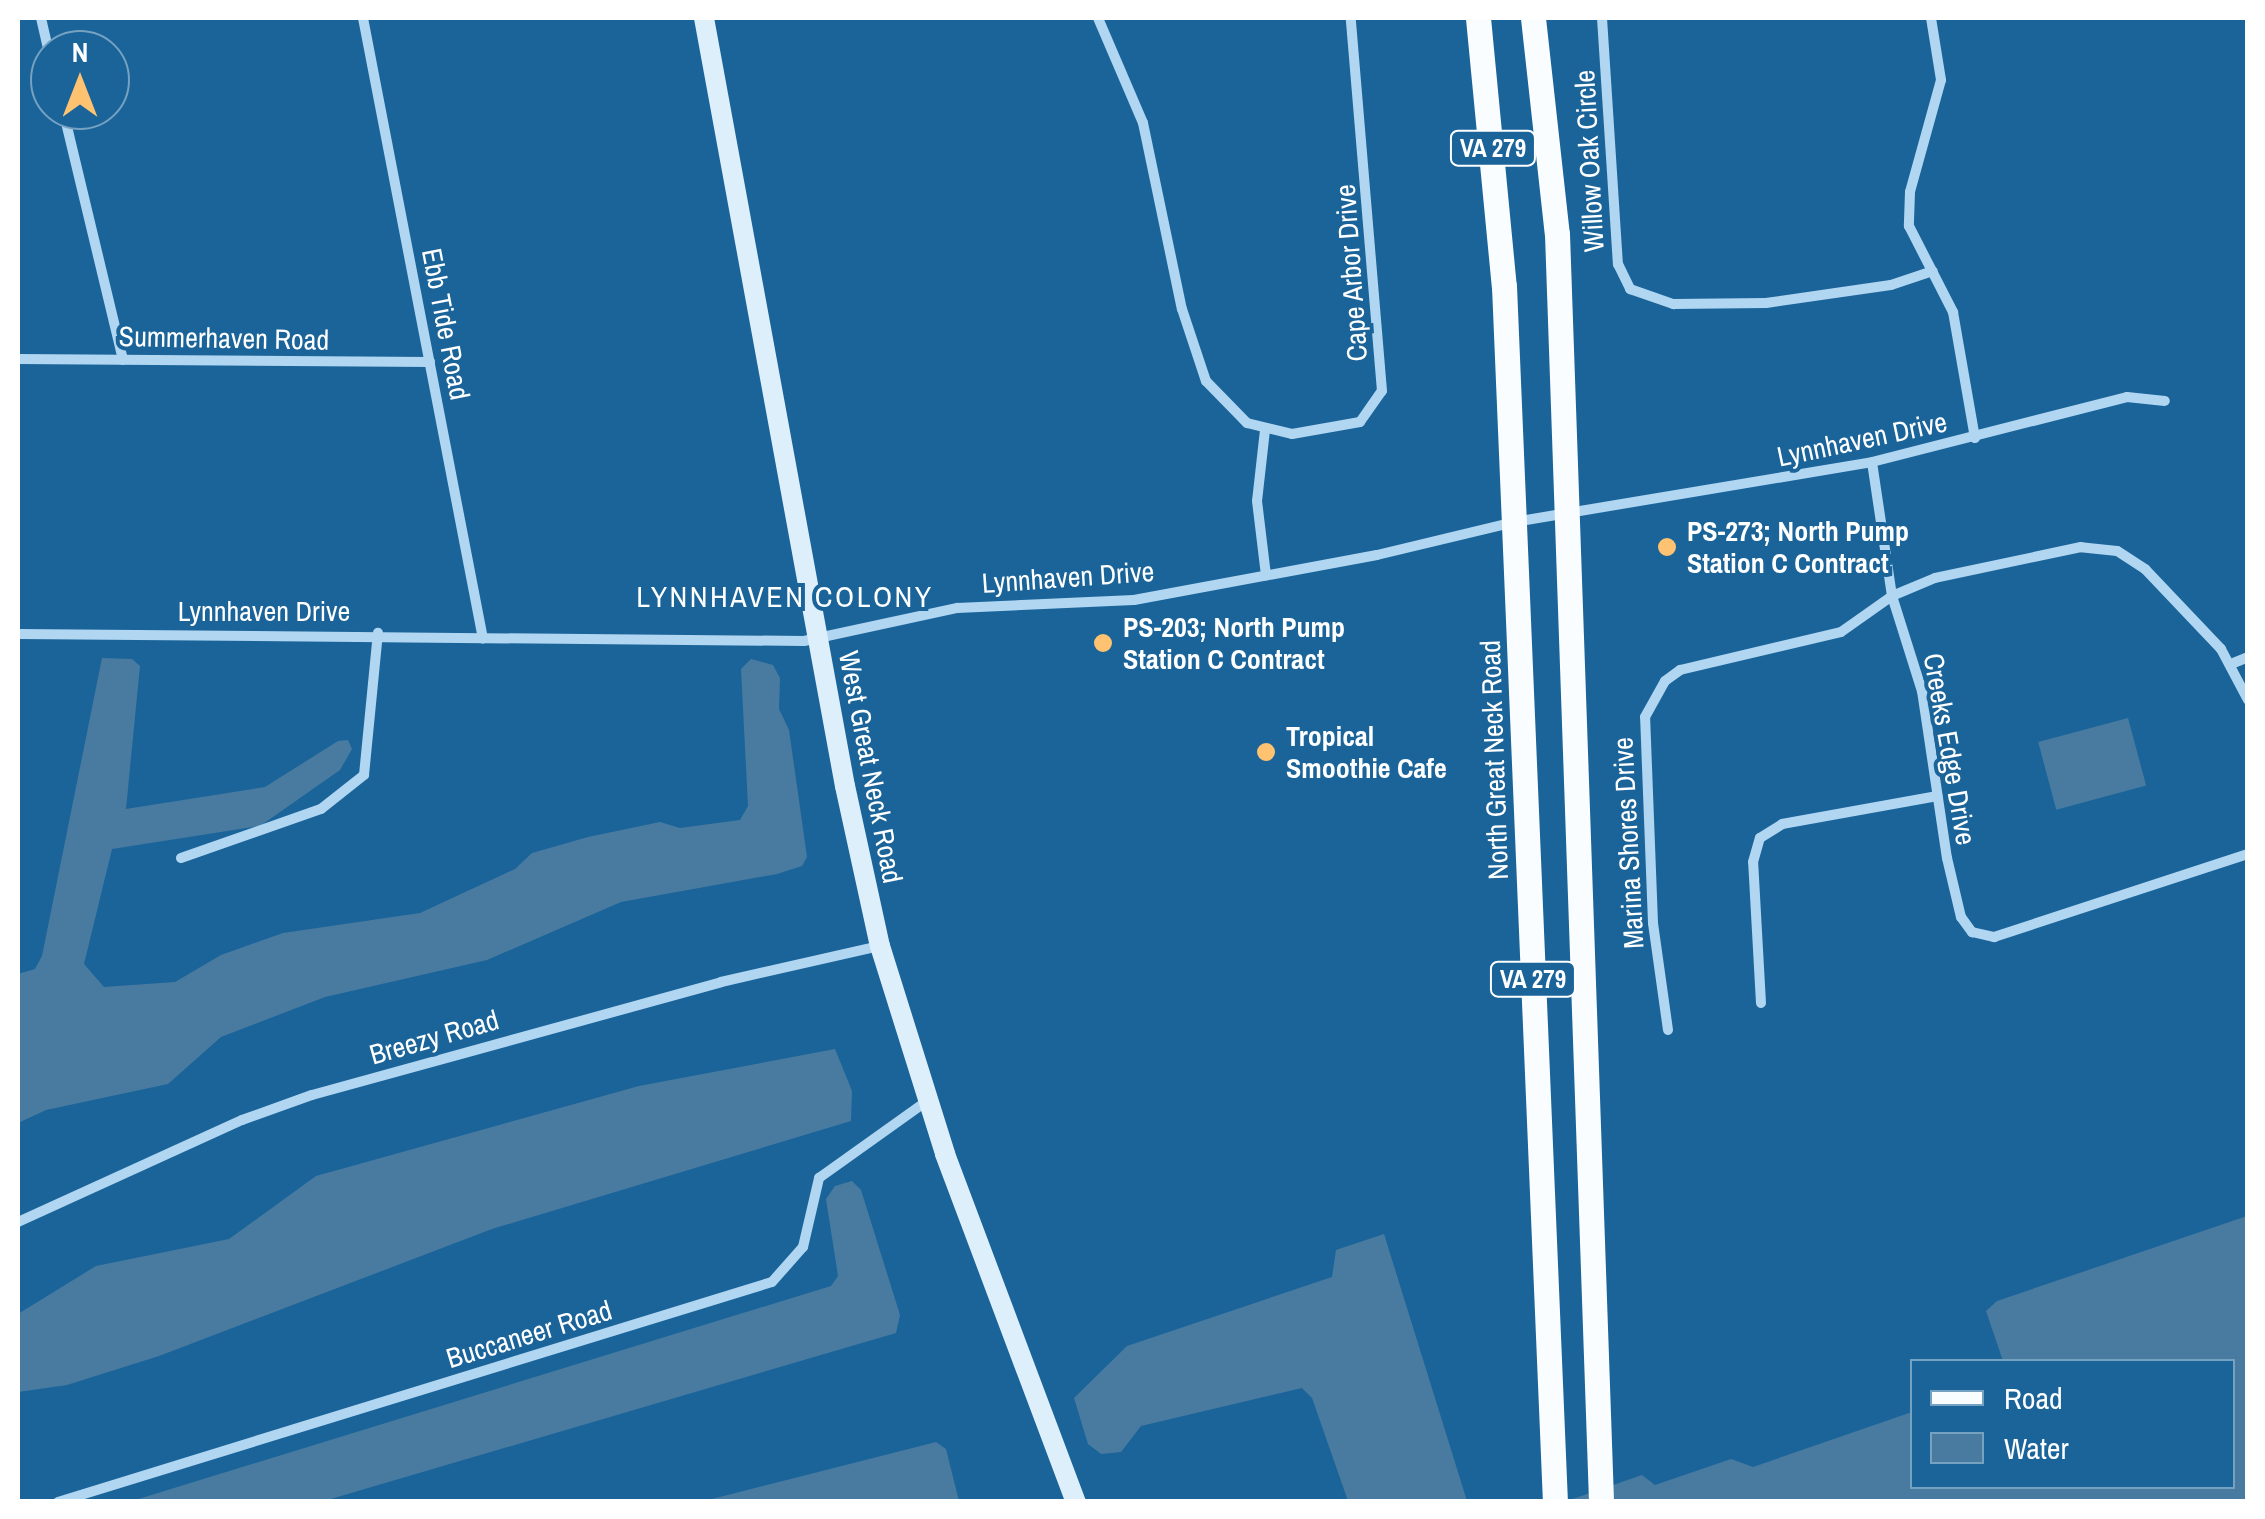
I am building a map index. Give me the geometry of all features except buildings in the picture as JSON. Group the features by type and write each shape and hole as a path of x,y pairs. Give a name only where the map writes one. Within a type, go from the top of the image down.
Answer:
{"main road":[{"name":"North Great Neck Road","path":"1478,18 1504,286 1555,1502"},
{"name":"VA 279","path":"1533,18 1556,234 1570,514 1602,1502"}],"street":[{"name":"Ebb Tide Road","path":"363,18 482,639"},
{"name":"West Great Neck Road","path":"704,18 818,639 880,946 927,1101 1076,1502"},
{"path":"1098,18 1143,122 1182,309 1206,381 1233,414 1265,430 1257,501 1266,575"},
{"name":"Cape Arbor Drive","path":"1265,430 1292,434 1347,427 1371,413 1382,390 1351,18"},
{"name":"Willow Oak Circle","path":"1602,18 1618,264 1641,298 1712,306 1766,303 1862,290 1933,271"},
{"path":"1931,18 1941,80 1908,211 1915,244 1953,312 1975,438"},
{"path":"68,130 123,360"},
{"name":"Summerhaven Road","path":"18,359 430,362"},
{"name":"Lynnhaven Drive","path":"18,634 378,633 762,646 818,639 957,608 1134,600 1514,522 1872,462 2127,397 2165,401"},
{"path":"1872,462 1889,542 1892,596 1935,578 2099,546 2145,569 2231,664 2248,700"},
{"name":"Creeks Edge Drive","path":"1892,596 1922,691 1960,916 1982,936 2248,854"},
{"name":"Marina Shores Drive","path":"1668,1030 1653,923 1643,735 1652,699 1665,681 1695,662 1841,632 1892,596"},
{"path":"180,858 321,808 364,775 378,633"},
{"path":"2231,664 2248,657"},
{"path":"1761,1004 1753,862 1760,838 1782,824 1937,796"},
{"name":"Breezy Road","path":"18,1222 242,1120 312,1096 721,982 880,946"},
{"name":"Buccaneer Road","path":"58,1502 772,1282 802,1247 819,1178 927,1101"}],"water":[{"path":"102,658 132,659 140,666 126,809 265,787 338,741 348,740 352,749 340,770 260,826 112,849 84,964 104,987 175,982 221,955 283,933 420,913 515,869 532,853 588,837 660,822 680,828 740,820 748,806 741,669 751,659 773,665 780,678 779,709 789,730 807,857 802,866 777,874 621,902 487,960 325,997 221,1037 168,1084 46,1110 18,1123 18,974 35,969 42,956"},
{"path":"2128,718 2146,786 2056,810 2038,742"},
{"path":"835,1049 852,1091 851,1121 492,1229 159,1356 67,1385 18,1392 18,1314 96,1266 229,1239 316,1176 639,1086"},
{"path":"852,1181 861,1190 900,1315 896,1333 324,1501 132,1501 831,1286 838,1276 826,1199 835,1186"},
{"path":"2247,1216 2247,1501 1564,1502 1642,1475 1655,1485 1731,1459 1753,1467 1910,1413 1910,1489 2235,1489 2235,1359 2002,1359 1986,1311 1997,1301"},
{"path":"1384,1234 1467,1501 1348,1501 1312,1398 1302,1388 1141,1426 1121,1452 1101,1454 1088,1444 1074,1398 1127,1346 1332,1277 1336,1250"},
{"path":"936,1442 946,1449 959,1501 704,1501"}],"place":[{"name":"PS-273; North Pump Station C Contract","path":"1667,547"},
{"name":"PS-203; North Pump Station C Contract","path":"1103,643"},
{"name":"Tropical Smoothie Cafe","path":"1266,752"}],"district":[{"name":"LYNNHAVEN COLONY","path":"785,596"}]}
